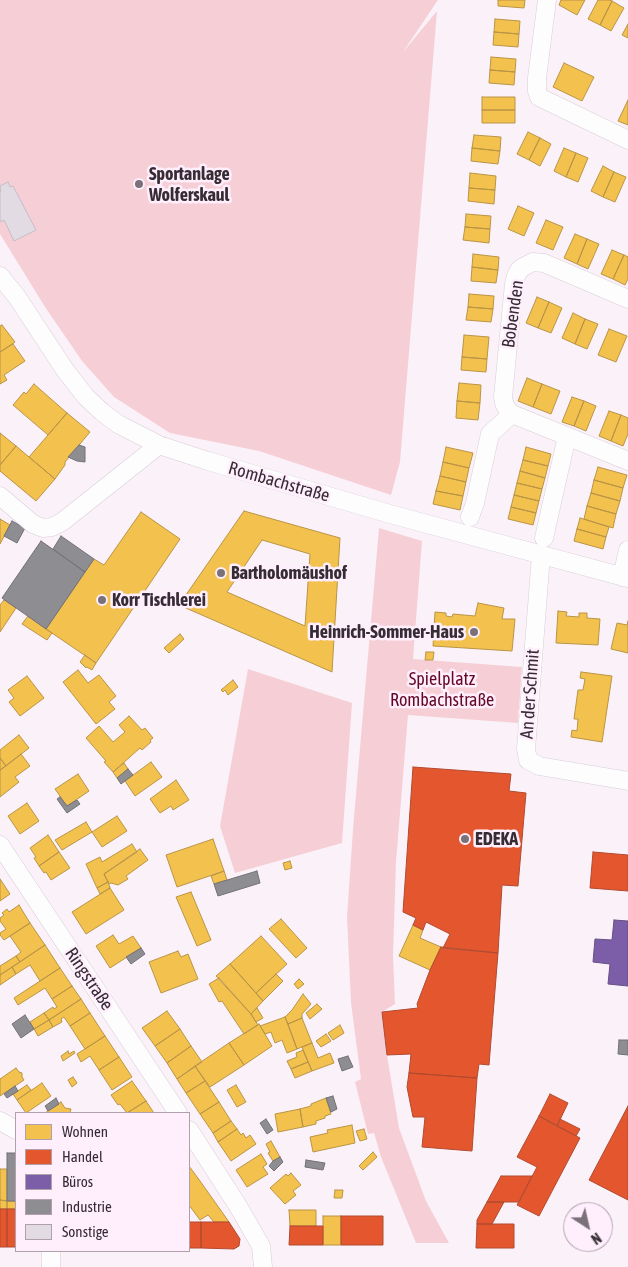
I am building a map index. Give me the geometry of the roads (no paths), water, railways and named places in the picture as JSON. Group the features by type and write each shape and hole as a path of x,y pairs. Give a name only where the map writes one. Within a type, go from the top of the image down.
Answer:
{"street":[{"path":"547,0 537,78 539,97 628,140"},
{"name":"Bobenden","path":"512,414 507,409 503,397 514,284 520,269 533,262 544,263 628,299"},
{"name":"Rombachstraße","path":"0,276 17,297 65,370 86,396 118,424 159,445 208,461 540,555 625,577"},
{"path":"470,517 475,503 490,434 512,414 628,461"},
{"path":"544,538 566,436"},
{"path":"0,496 33,524 43,528 52,527 62,522 159,445"},
{"path":"625,577 628,550"},
{"name":"An der Schmit","path":"540,555 526,748 528,760 539,766 628,781"},
{"name":"Ringstraße","path":"0,846 177,1112"},
{"path":"0,1121 15,1129"},
{"path":"190,1132 238,1206 261,1246 264,1267"},
{"path":"50,1252 51,1267"}],"place":[{"name":"Sportanlage Wolferskaul","path":"139,184"},
{"name":"Bartholomäushof","path":"221,573"},
{"name":"Korr Tischlerei","path":"102,600"},
{"name":"Heinrich-Sommer-Haus","path":"474,632"},
{"name":"EDEKA","path":"465,839"}],"park label":[{"name":"Spielplatz Rombachstraße","path":"442,690"}]}
